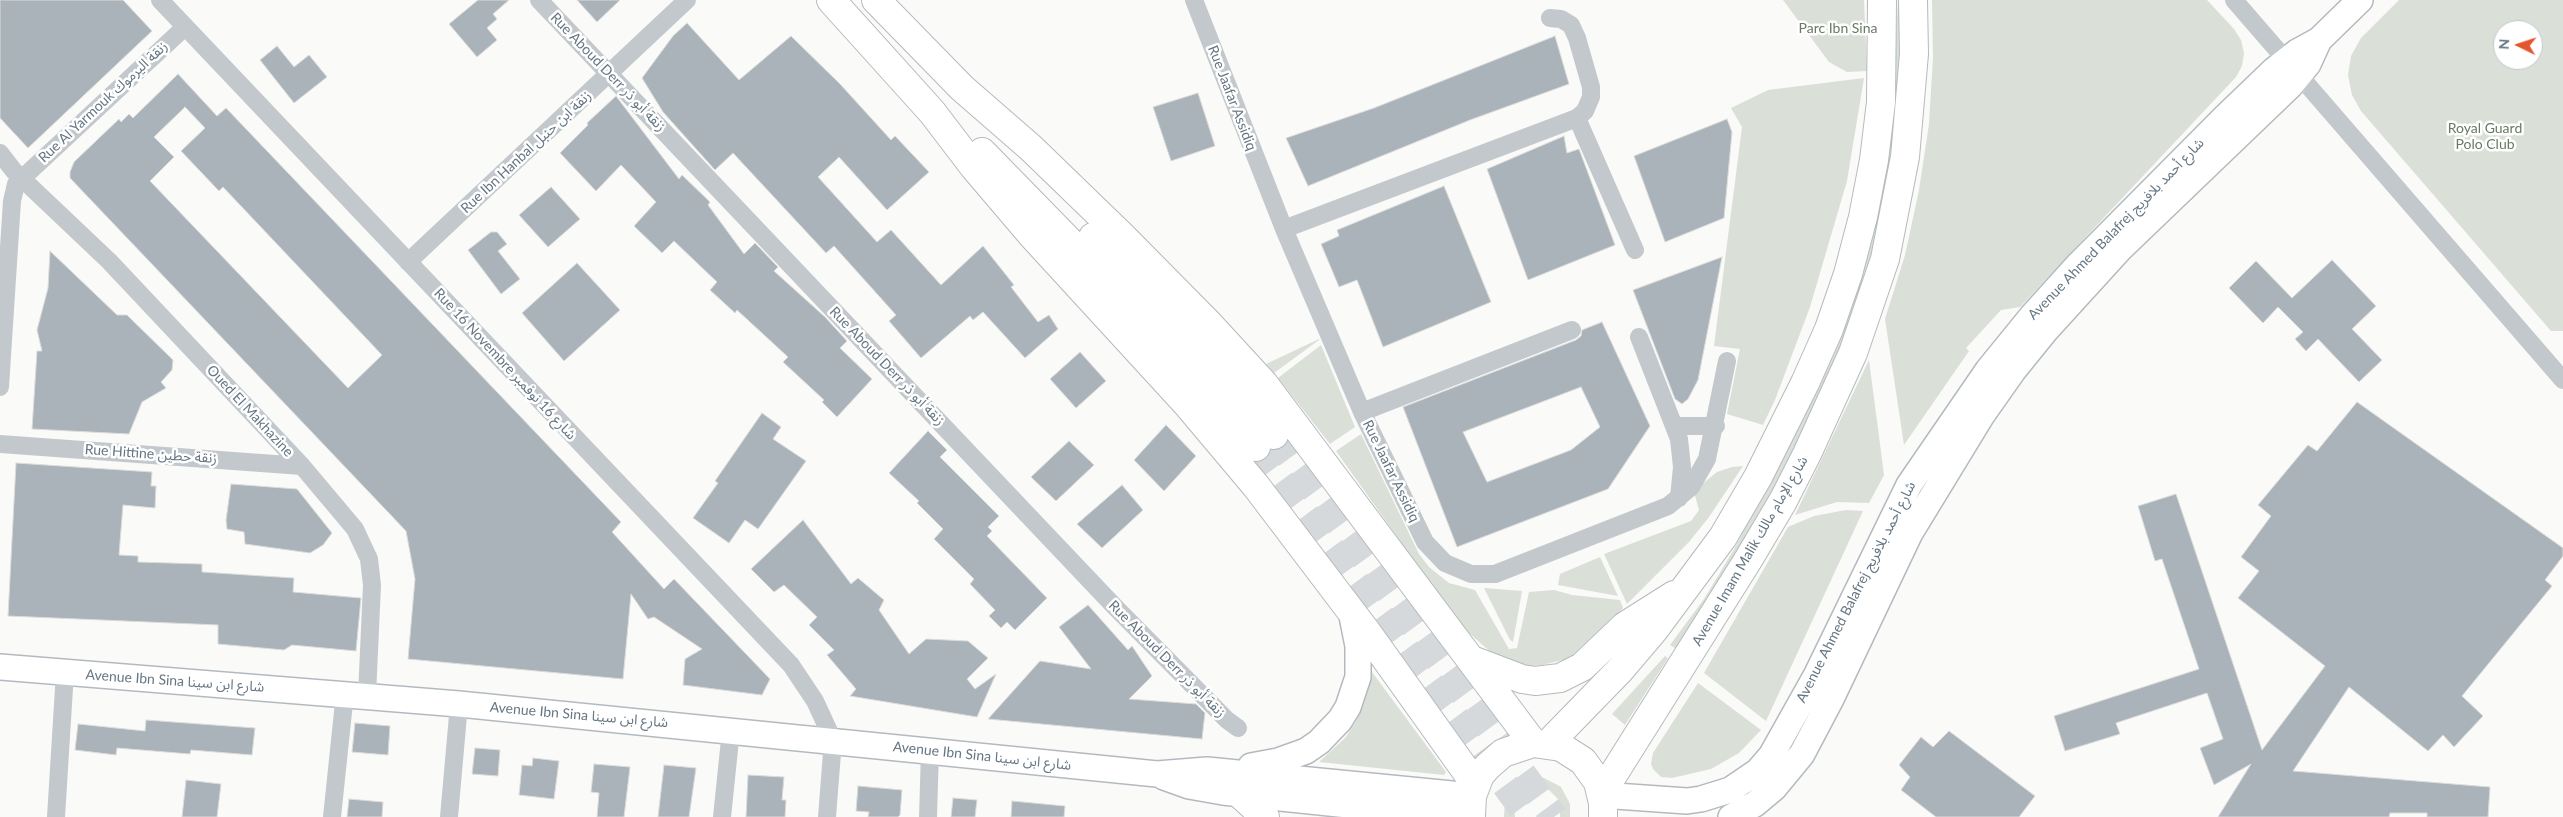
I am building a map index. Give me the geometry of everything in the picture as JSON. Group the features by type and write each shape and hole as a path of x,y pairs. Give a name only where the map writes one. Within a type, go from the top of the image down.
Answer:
{"main road":[{"path":"831,0 932,112 974,168 1031,234 1193,411 1256,486 1351,611 1470,804"},
{"path":"876,0 962,88 1031,148 1101,216 1207,322 1264,384 1470,659 1541,744"},
{"path":"1541,744 1620,670 1685,589 1723,537 1781,435 1829,329 1848,274 1863,217 1874,160 1881,102 1882,0"},
{"name":"Avenue Imam Malik شارع الإمام مالك","path":"1602,802 1778,509 1807,454 1853,353 1884,259 1905,157 1914,54 1913,0"},
{"name":"Avenue Ahmed Balafrej شارع أحمد بلافريج","path":"1731,817 1755,804 1774,788 1802,754 1815,731 1910,533 1982,416 2046,329 2293,67 2360,0"},
{"name":"Avenue Ahmed Balafrej شارع أحمد بلافريج","path":"1602,802 1687,801 1702,799 1730,790 1758,771 1771,756 1817,674 1909,486 1947,427 1988,370 2032,316 2079,264 2224,118 2293,67"},
{"path":"932,112 986,156 1106,276 1186,364 1265,442 1214,362 1173,317 1021,164 962,88"},
{"path":"1470,659 1522,679 1548,680 1560,678 1582,667 1625,626 1644,612 1685,589"},
{"path":"1224,771 1293,757 1319,742 1340,720 1348,706 1358,678 1358,646 1351,611"},
{"name":"Avenue Ibn Sina شارع ابن سينا","path":"0,667 356,694 833,740 1157,774 1190,770 1224,771 1470,804"},
{"path":"1470,804 1480,776 1494,759 1513,748 1541,744 1561,747 1583,761 1592,770 1602,802"},
{"name":"Avenue Ibn Sina شارع ابن سينا","path":"1157,774 1189,786 1240,794 1470,804"},
{"path":"1759,817 1774,788"},
{"path":"1240,794 1265,817"}],"street":[{"name":"Rue 16 Novembre شارع 16 نوفمبر","path":"160,0 776,648 807,688 833,740"},
{"name":"Rue Aboud Derr زنقة أبو ذر","path":"539,0 1108,600 1227,720 1238,728"},
{"name":"Rue Ibn Hanbal زنقة ابن حنبل","path":"408,262 687,0"},
{"name":"Rue Jaafar Assidiq","path":"1194,0 1284,229 1362,412 1425,542 1445,563 1471,574 1483,575 1507,571 1656,513 1679,498 1701,474 1707,459 1716,426 1727,361"},
{"path":"2234,0 2563,380"},
{"path":"1284,229 1577,118 1585,112 1591,97 1591,87 1577,38 1572,25 1561,19 1550,18"},
{"name":"Rue Al Yarmouk زنقة اليرموك","path":"22,177 185,27"},
{"path":"1577,118 1635,250"},
{"name":"Oued El Makhazine","path":"0,153 22,177 109,261 302,466 355,529 369,559 372,585 372,622 332,817"},
{"path":"0,175 22,177"},
{"path":"0,387 12,201 16,184 22,177"},
{"path":"1362,412 1572,330"},
{"path":"1639,337 1675,426 1682,467 1679,498"},
{"path":"1675,426 1716,426"},
{"name":"Rue Hittine زنقة حطين","path":"0,444 302,466"},
{"path":"56,817 65,672"},
{"path":"449,817 459,704"},
{"path":"722,817 731,730"},
{"path":"828,817 833,740"},
{"path":"928,817 930,750"}],"green space":[{"name":"Parc Ibn Sina","path":"1783,0 1864,0 1867,71 1847,72 1829,62"},
{"path":"1898,0 1903,0 1903,66 1887,207 1850,328 1792,460 1678,650 1670,645 1704,599 1733,551 1807,412 1859,285 1883,186 1891,136"},
{"path":"1932,0 2207,0 2234,29 2241,40 2244,53 2242,66 2236,77 2020,307 2001,310 1966,348 1969,351 1904,445 1885,319 1905,255 1919,190 1929,124 1933,57"},
{"name":"Royal Guard Polo Club","path":"2399,0 2563,0 2563,331 2551,331 2361,111 2352,95 2348,75 2351,56 2361,38"},
{"path":"1864,78 1847,181 1810,307 1775,400 1763,425 1727,414 1740,349 1714,346 1742,127 1731,108 1768,90"},
{"path":"1319,339 1274,373 1266,364"},
{"path":"1321,345 1355,427 1330,444 1278,378"},
{"path":"1869,360 1884,475 1869,503 1837,502 1795,515"},
{"path":"1361,434 1419,554 1429,567 1449,583 1475,590 1509,649 1517,648 1529,592 1554,590 1572,595 1620,600 1623,608 1588,646 1567,659 1530,666 1517,664 1494,655 1460,625 1336,451"},
{"path":"1743,466 1709,517 1689,542 1627,604 1604,554 1691,521 1699,510 1694,492 1717,472"},
{"path":"1846,510 1863,511 1766,721 1704,673 1788,527 1814,516"},
{"path":"1600,557 1618,596 1558,585 1560,574"},
{"path":"1484,588 1522,591 1513,642 1510,640"},
{"path":"1665,656 1668,658 1625,725 1612,714"},
{"path":"1372,672 1446,772 1444,775 1319,762 1345,738 1355,723 1363,706"},
{"path":"1698,683 1761,730 1739,753 1711,769 1672,778 1661,777 1651,764 1653,753"},
{"path":"1544,778 1561,787 1570,804 1570,817 1560,817 1559,800 1547,788 1539,786 1531,788 1518,797 1514,805 1515,817 1504,817 1505,799 1510,790 1525,779"}],"building":[{"path":"0,0 123,0 152,31 28,148 0,118"},
{"path":"478,0 509,0 493,14 497,19 487,28 497,40 477,57 449,24"},
{"path":"577,0 620,0 597,22"},
{"path":"687,23 739,80 791,36 840,84 891,140 895,136 929,172 887,210 839,157 818,177 877,242 891,230 941,285 983,246 1014,285 1011,287 1038,322 1049,315 1058,329 1025,358 983,312 973,320 970,316 921,358 889,321 896,315 834,246 826,253 733,153 715,170 663,112 642,78 673,36"},
{"path":"1555,36 1569,84 1470,120 1308,186 1286,138 1374,108"},
{"path":"277,46 294,67 309,55 327,77 294,103 260,60"},
{"path":"178,74 217,116 226,108 621,522 612,532 664,589 674,579 770,679 762,695 683,685 685,659 702,649 654,617 648,619 631,594 623,679 408,659 415,579 406,531 70,178 74,162 119,119 121,122 129,114 133,118","holes":["185,107 205,128 181,151 219,191 223,187 382,355 348,388 150,181 174,157 154,137"]},
{"path":"1198,93 1215,146 1171,161 1153,107"},
{"path":"616,96 679,179 682,175 710,202 708,205 744,254 755,243 778,267 774,271 825,317 847,341 840,348 872,379 837,417 822,402 824,400 783,362 788,357 737,310 735,313 710,290 717,282 674,241 662,253 634,226 656,202 621,165 596,191 560,153 588,125 587,123"},
{"path":"1727,119 1732,132 1724,218 1665,242 1634,156"},
{"path":"1564,136 1567,153 1579,149 1615,245 1528,280 1487,169"},
{"path":"1444,186 1491,302 1383,347 1357,280 1339,287 1321,244 1339,236 1337,230"},
{"path":"551,187 580,219 548,247 519,215"},
{"path":"491,232 497,232 507,244 498,251 520,279 501,294 468,250"},
{"path":"50,251 117,315 127,315 173,360 172,370 161,382 166,388 142,402 129,434 32,429 37,351 42,351 37,330 48,288"},
{"path":"1722,257 1698,380 1688,399 1682,404 1675,399 1633,290"},
{"path":"2332,260 2376,306 2352,329 2382,360 2359,382 2318,339 2306,351 2295,339 2303,332 2278,307 2263,323 2229,288 2256,261 2292,298"},
{"path":"577,263 620,310 564,361 522,313"},
{"path":"1602,322 1650,426 1608,489 1457,547 1403,407 1576,340 1581,336 1582,330","holes":["1581,387 1600,427 1571,450 1487,482 1463,432"]},
{"path":"1080,352 1106,381 1076,408 1050,379"},
{"path":"2357,402 2563,548 2563,556 2545,580 2552,586 2462,696 2483,716 2454,747 2443,735 2428,751 2349,687 2293,771 2490,787 2488,817 2427,817 2427,813 2390,813 2389,817 2218,817 2251,764 2214,785 2200,748 2223,739 2207,693 2116,723 2120,734 2065,751 2054,716 2199,669 2162,559 2155,561 2138,506 2176,494 2262,750 2325,666 2238,598 2259,571 2241,557 2271,516 2258,505 2308,445 2317,451"},
{"path":"762,413 781,427 773,439 806,461 758,529 745,520 729,543 693,518 718,483 715,481"},
{"path":"1166,425 1196,456 1164,491 1134,460"},
{"path":"928,431 947,450 940,457 999,516 988,527 992,531 987,536 1047,598 1015,630 1007,622 1001,628 989,616 995,610 970,584 974,579 934,539 943,529 917,503 919,501 889,473"},
{"path":"1069,441 1094,465 1056,501 1031,477"},
{"path":"16,463 152,472 151,486 156,486 155,508 123,505 119,555 138,556 138,562 202,564 202,572 294,578 293,592 361,598 356,651 292,645 284,650 218,644 218,625 8,616"},
{"path":"231,484 297,489 332,533 323,545 310,553 245,544 244,532 227,529 226,520"},
{"path":"1122,485 1143,510 1102,548 1077,524"},
{"path":"803,520 851,584 858,578 884,600 879,610 909,654 926,639 968,641 988,658 967,679 975,689 996,674 977,717 850,696 856,689 827,655 834,650 809,625 817,617 784,585 774,592 751,569"},
{"path":"1088,605 1128,650 1132,646 1152,676 1129,699 1196,704 1205,713 1202,739 988,719 1040,661 1091,669 1059,627"},
{"path":"146,720 255,728 252,755 191,750 190,754 117,748 116,755 75,750 78,724 145,731"},
{"path":"355,723 390,726 388,755 352,752"},
{"path":"1949,731 2035,796 2019,817 1936,817 1901,790 1910,777 1899,765 1921,737 1933,747"},
{"path":"475,748 500,750 498,776 472,774"},
{"path":"533,758 559,761 554,799 519,795 522,765 532,766"},
{"path":"594,764 630,767 624,817 597,817 599,793 591,792"},
{"path":"664,765 696,768 689,817 658,817"},
{"path":"748,775 784,777 782,800 786,800 785,817 746,817"},
{"path":"186,780 221,784 217,817 182,817"},
{"path":"858,786 902,790 900,815 898,817 868,817 869,812 856,811"},
{"path":"953,798 977,800 975,817 951,817"},
{"path":"349,799 383,802 382,817 347,817"},
{"path":"1012,801 1065,806 1064,817 1011,817"}],"tunnel":[{"path":"1274,435 1554,817"},
{"path":"1256,447 1529,817"}]}
